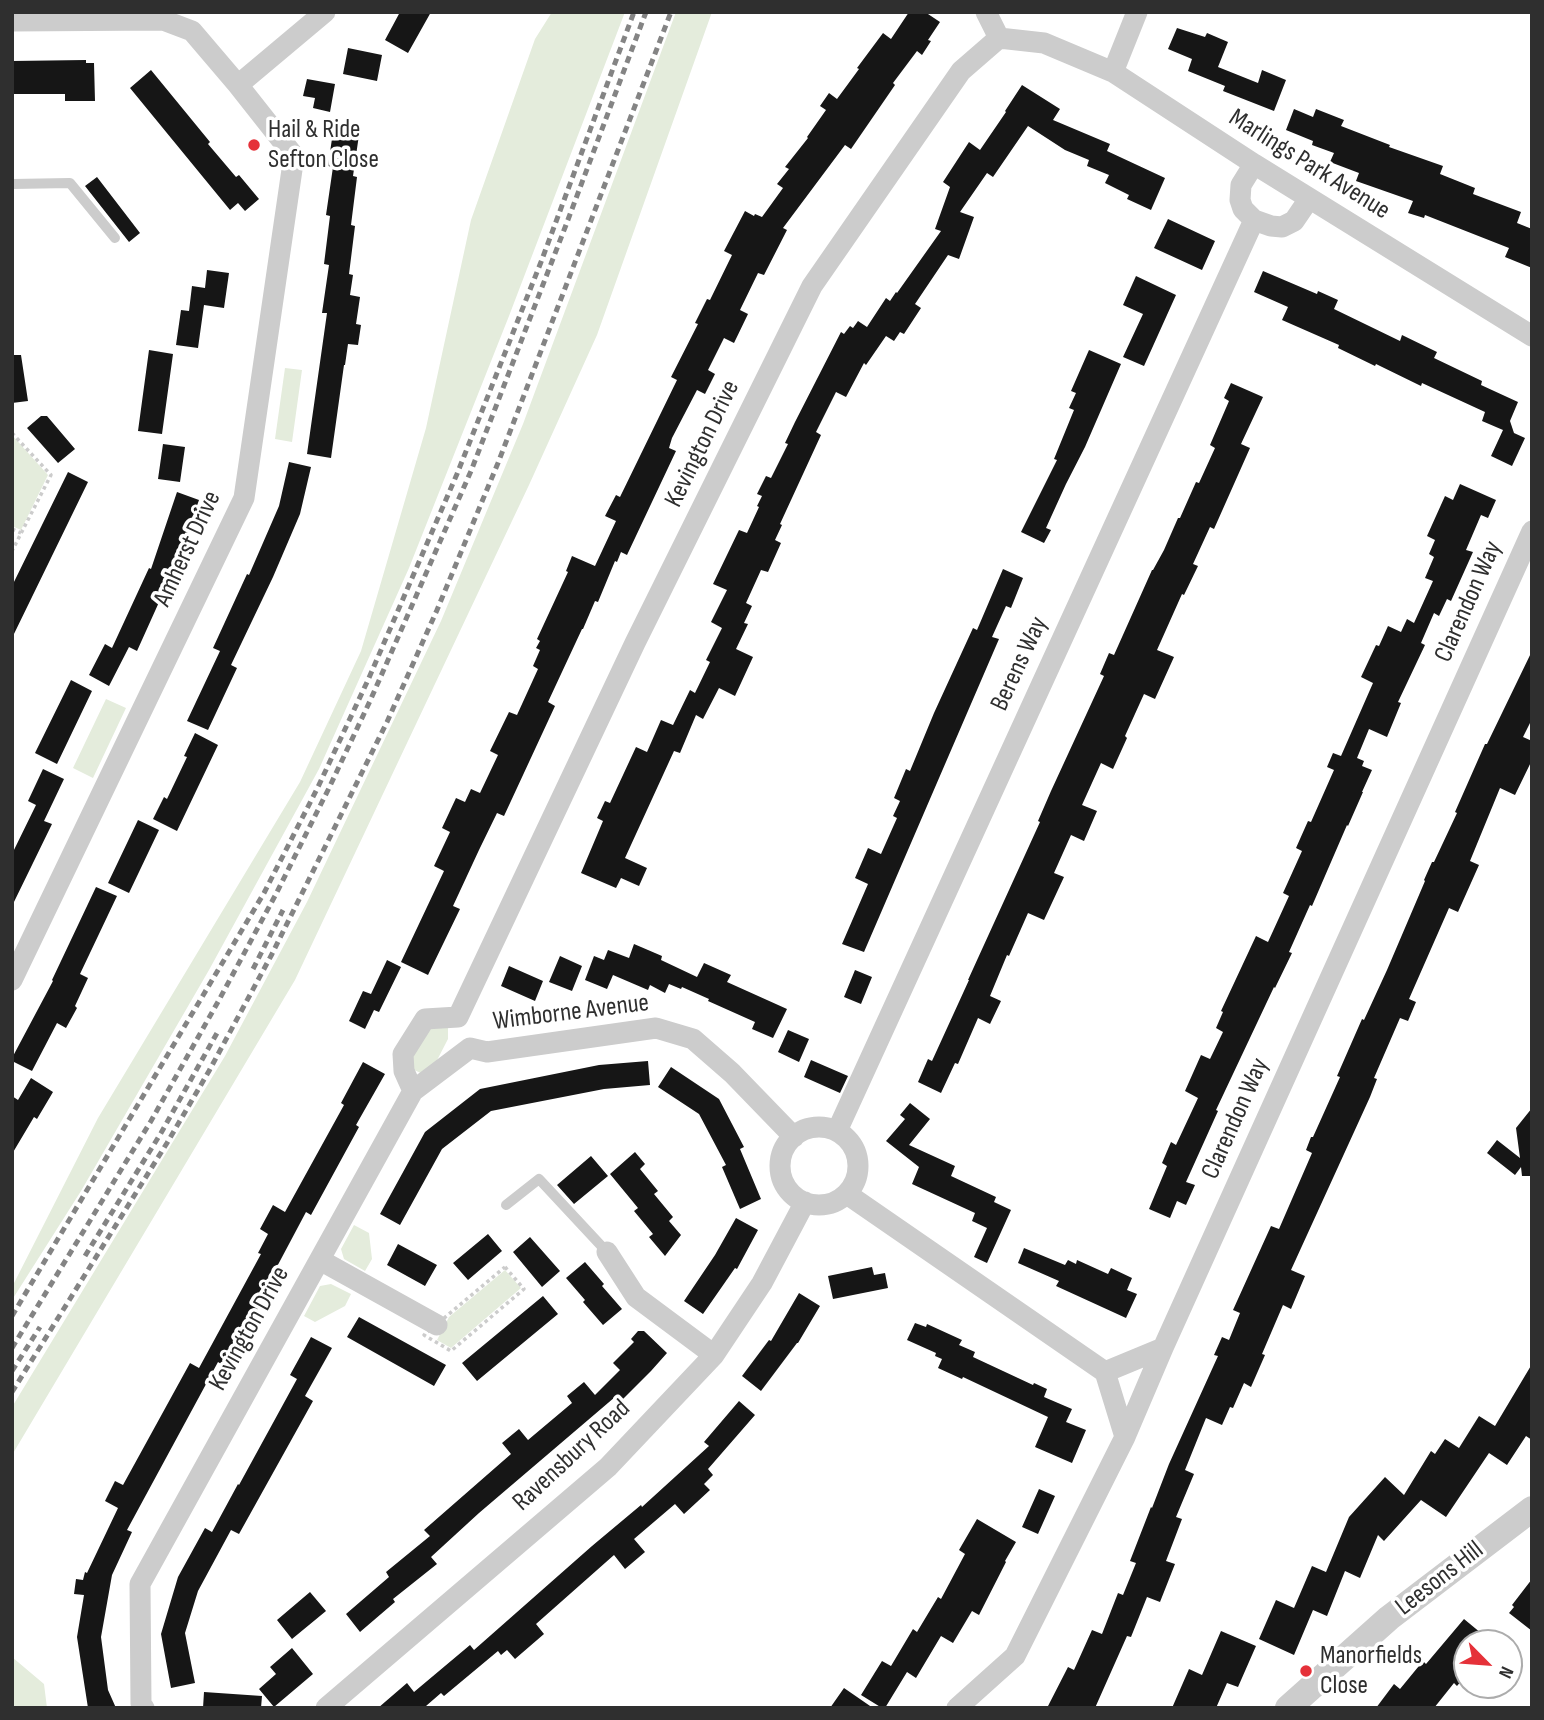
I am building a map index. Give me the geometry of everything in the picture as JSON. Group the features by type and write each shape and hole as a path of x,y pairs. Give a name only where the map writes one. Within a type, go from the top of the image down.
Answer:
{"street":[{"path":"239,85 325,12"},
{"path":"986,12 999,38 1044,43 1113,72 1137,12"},
{"name":"Amherst Drive","path":"12,20 163,20 192,31 239,85 294,156 244,498 12,980"},
{"name":"Kevington Drive","path":"458,1017 635,643 812,286 961,71 999,38"},
{"name":"Marlings Park Avenue","path":"1113,72 1309,199 1532,336"},
{"path":"1254,164 1241,185 1240,200 1243,209 1254,220 1282,227 1294,221 1309,199"},
{"name":"Berens Way","path":"837,1131 1254,220"},
{"name":"Clarendon Way","path":"957,1708 1015,1656 1125,1437 1532,531"},
{"path":"414,1091 404,1071 403,1054 425,1019 458,1017 470,1048"},
{"name":"Wimborne Avenue","path":"414,1091 470,1048 487,1052 656,1028 693,1039 732,1073 794,1137"},
{"name":"Kevington Drive","path":"144,1708 141,1704 141,1584 414,1091"},
{"path":"826,1128 837,1131 846,1138 854,1148 858,1160 858,1172 847,1194 827,1204 816,1205 794,1196 785,1185 781,1173 785,1147 794,1137 803,1131 826,1128"},
{"path":"847,1194 1105,1372 1125,1437"},
{"name":"Ravensbury Road","path":"326,1708 608,1466 714,1355 762,1283 805,1202"},
{"path":"607,1252 636,1297 714,1355"},
{"path":"320,1260 437,1325"},
{"path":"1105,1372 1163,1348"},
{"name":"Leesons Hill","path":"1288,1708 1389,1618 1532,1509"}],"lane":[{"path":"12,184 70,183 115,238"},
{"path":"506,1205 539,1179 607,1252"}],"path":[{"path":"12,433 51,475 12,551"},
{"path":"12,529 21,533"},
{"path":"505,1267 524,1289 451,1351 425,1335 437,1325 505,1267"}],"green space":[{"path":"552,12 625,12 409,568 319,769 209,970 81,1191 12,1300 12,1287 98,1118 300,782 361,651 426,428 471,220 535,39"},
{"path":"676,12 712,12 597,335 529,485 295,980 12,1455 12,1407 225,1056 307,902 441,621 523,424"},
{"path":"285,368 302,370 292,442 275,439"},
{"path":"12,435 48,475 21,530 12,526"},
{"path":"106,699 126,708 93,778 73,768"},
{"path":"427,1028 448,1028 448,1039 433,1068 423,1074 412,1069 411,1056"},
{"path":"354,1225 369,1233 372,1259 365,1271 344,1259 341,1249"},
{"path":"505,1270 521,1288 451,1348 437,1340 449,1317"},
{"path":"331,1284 351,1294 345,1306 315,1322 304,1316 320,1286"},
{"path":"12,1657 44,1684 47,1708 12,1708"}],"building":[{"path":"400,12 431,12 408,53 385,40"},
{"path":"909,12 925,12 940,22 928,40 931,41 922,55 917,51 851,149 845,145 783,228 787,230 764,275 758,273 740,310 748,314 734,343 724,338 708,370 715,374 705,394 697,390 672,438 669,448 676,451 627,555 621,552 598,602 595,601 548,702 555,706 504,816 497,813 479,850 453,906 460,909 428,975 401,962 444,871 434,866 450,832 442,828 456,798 465,802 471,789 480,793 498,755 490,751 509,712 517,715 538,669 533,666 540,650 536,648 540,641 537,639 568,572 566,571 572,556 595,566 616,521 605,516 616,495 620,497 677,380 671,377 698,324 695,323 707,299 710,300 732,255 724,251 745,211 762,217 783,188 777,184 789,169 785,167 826,110 820,106 829,93 837,99 883,33 891,39"},
{"path":"1177,28 1205,37 1207,33 1228,42 1218,67 1258,83 1262,70 1286,80 1274,111 1223,91 1225,86 1188,71 1192,59 1168,49"},
{"path":"348,48 382,55 377,81 343,74"},
{"path":"86,60 86,63 94,63 95,101 65,101 65,94 12,94 12,61"},
{"path":"151,70 210,142 208,144 259,199 245,211 238,203 230,210 130,88"},
{"path":"307,79 335,84 330,112 313,108 315,98 303,96"},
{"path":"1022,85 1060,109 1053,120 1110,144 1107,151 1165,178 1151,210 1127,199 1129,195 1105,183 1109,175 1087,166 1089,160 1065,150 1028,126 993,177 987,173 960,212 974,217 959,259 948,255 915,304 921,308 904,334 900,332 894,341 886,336 866,365 864,363 846,397 836,392 816,432 821,435 780,524 782,525 775,540 781,543 768,572 761,570 746,603 752,606 744,623 748,624 736,649 753,657 735,696 719,688 703,719 696,715 680,753 674,751 625,858 647,868 639,886 621,878 616,888 581,873 603,821 597,818 605,801 610,803 636,747 647,752 661,720 673,725 690,690 695,693 710,662 706,660 722,628 711,622 727,590 713,584 739,530 747,533 762,496 757,494 766,476 771,478 788,444 785,443 795,422 841,332 844,334 858,321 867,327 886,298 890,301 897,293 941,231 935,229 950,187 943,182 969,142 980,150"},
{"path":"1294,109 1313,117 1316,109 1344,120 1341,126 1443,166 1440,174 1475,188 1473,194 1521,212 1517,223 1532,229 1532,268 1505,257 1509,248 1425,215 1424,218 1408,213 1413,201 1356,181 1359,173 1330,162 1334,153 1312,145 1313,141 1286,130"},
{"path":"334,125 360,128 353,176 357,177 351,225 355,226 349,274 353,275 350,295 360,297 356,324 361,325 358,345 348,344 331,458 307,454 327,313 322,313 329,265 324,264 330,216 326,215 333,167 328,166"},
{"path":"97,177 140,233 129,242 85,186"},
{"path":"1168,219 1215,241 1202,270 1154,248"},
{"path":"207,270 229,273 224,308 204,305 198,348 176,345 181,310 189,311 192,286 205,288"},
{"path":"1263,271 1338,300 1334,309 1400,341 1402,335 1437,352 1434,358 1482,381 1481,385 1518,402 1510,421 1514,433 1525,438 1512,466 1491,456 1503,430 1482,421 1485,412 1422,383 1421,386 1376,364 1375,366 1338,348 1339,345 1282,320 1288,307 1254,292"},
{"path":"1136,276 1176,295 1144,366 1123,357 1143,314 1123,305"},
{"path":"149,350 173,354 162,434 138,431"},
{"path":"1089,350 1121,364 1046,528 1051,530 1044,543 1021,532 1057,460 1054,459 1074,410 1069,408 1076,393 1071,391"},
{"path":"12,355 21,355 28,401 12,403"},
{"path":"1231,383 1263,397 1241,444 1250,448 1214,529 1210,527 1193,564 1198,566 1157,650 1174,657 1155,699 1144,694 1113,769 1101,763 1082,805 1097,811 1084,841 1071,835 1054,873 1064,877 1044,920 1028,913 990,996 1001,1001 990,1024 978,1018 958,1064 955,1063 941,1093 918,1082 928,1059 932,1061 1040,822 1038,821 1051,791 1104,676 1100,674 1109,653 1114,655 1152,570 1215,448 1210,445 1229,401 1224,398"},
{"path":"41,416 47,416 75,449 58,463 27,428"},
{"path":"163,444 185,447 180,482 158,479"},
{"path":"289,462 311,467 300,514 231,665 237,668 208,730 187,721 220,651 213,648 279,506"},
{"path":"68,472 88,482 12,638 12,586"},
{"path":"1460,484 1496,500 1488,518 1481,515 1466,550 1473,552 1451,601 1447,599 1439,616 1434,613 1421,643 1425,645 1398,702 1401,703 1387,737 1369,729 1357,758 1364,761 1362,766 1372,770 1289,952 1292,953 1216,1110 1218,1111 1186,1182 1195,1185 1186,1205 1177,1201 1170,1218 1149,1209 1167,1166 1162,1163 1171,1142 1176,1145 1198,1098 1185,1091 1201,1055 1210,1059 1223,1032 1216,1028 1223,1012 1221,1011 1256,936 1268,942 1289,896 1283,893 1302,851 1296,848 1334,770 1327,767 1333,753 1341,756 1373,683 1361,677 1376,645 1379,646 1388,626 1401,632 1407,619 1414,623 1433,581 1425,578 1434,557 1429,554 1435,540 1427,536 1445,496 1453,500"},
{"path":"177,492 199,500 178,560 137,651 129,647 109,686 89,675 105,644 112,648 149,568 151,569"},
{"path":"1003,569 1023,578 1011,608 1006,606 992,637 999,639 864,952 842,944 868,884 855,878 868,848 881,854 897,818 893,816 900,801 894,798 906,769 910,771 973,628 977,630"},
{"path":"1532,651 1532,719 1523,737 1532,741 1532,760 1515,795 1500,788 1470,861 1479,865 1458,912 1449,908 1409,999 1416,1002 1408,1021 1400,1018 1374,1078 1377,1079 1370,1097 1291,1270 1305,1276 1291,1309 1283,1305 1251,1387 1244,1383 1222,1425 1206,1418 1185,1470 1194,1474 1176,1517 1182,1519 1166,1561 1175,1564 1160,1602 1147,1597 1131,1637 1127,1636 1095,1708 1047,1708 1068,1667 1074,1670 1092,1630 1102,1634 1118,1593 1123,1595 1136,1563 1130,1561 1169,1464 1218,1356 1214,1355 1222,1337 1229,1340 1240,1313 1233,1310 1271,1226 1279,1229 1312,1153 1306,1150 1340,1077 1337,1076 1387,970 1432,862 1457,813 1455,812 1485,744"},
{"path":"71,680 92,691 57,764 35,753"},
{"path":"195,733 218,745 177,831 153,819 164,797 167,799"},
{"path":"43,769 64,779 44,821 52,824 12,906 12,854 36,805 28,801"},
{"path":"138,820 159,830 129,893 108,883"},
{"path":"96,887 117,896 80,974 88,978 75,1006 77,1008 66,1028 57,1023 32,1071 12,1061 12,1058 53,981"},
{"path":"634,944 662,956 661,960 697,977 704,963 731,975 727,982 787,1009 773,1038 752,1029 755,1022 682,987 681,989 669,984 665,993 650,985 648,990 613,975 607,989 585,980 594,956 604,960 608,950 629,958"},
{"path":"560,956 582,966 572,991 549,982"},
{"path":"387,960 401,967 379,1012 374,1010 365,1029 349,1021 363,991 371,994"},
{"path":"509,966 543,981 535,1001 501,986"},
{"path":"855,970 872,977 861,1004 844,997"},
{"path":"788,1030 809,1039 799,1062 778,1052"},
{"path":"811,1060 848,1076 840,1093 804,1077"},
{"path":"648,1061 650,1085 604,1089 491,1111 442,1149 400,1225 380,1214 425,1132 480,1089 599,1065"},
{"path":"363,1062 385,1074 356,1125 359,1127 311,1215 306,1212 272,1276 275,1278 226,1367 218,1362 127,1530 132,1532 112,1575 101,1637 108,1690 116,1708 88,1708 77,1637 84,1595 74,1594 76,1579 83,1580 118,1508 105,1501 115,1481 123,1485 190,1363 199,1368 261,1254 258,1253 268,1234 260,1229 273,1205 285,1212 344,1105 341,1103"},
{"path":"671,1067 719,1099 744,1147 740,1149 761,1199 740,1209 722,1167 726,1165 699,1114 658,1087"},
{"path":"31,1078 53,1092 12,1154 12,1096 18,1100"},
{"path":"910,1103 930,1119 909,1145 955,1166 951,1176 996,1197 994,1202 1011,1210 987,1263 974,1257 987,1228 972,1221 975,1213 912,1184 919,1167 886,1141 905,1119 900,1115"},
{"path":"1532,1108 1532,1176 1522,1176 1521,1167 1515,1175 1487,1153 1497,1140 1520,1158 1516,1128"},
{"path":"635,1152 645,1164 640,1169 658,1191 654,1194 673,1217 669,1221 681,1235 665,1256 649,1237 653,1234 634,1211 638,1208 610,1174"},
{"path":"591,1156 608,1176 574,1204 557,1185"},
{"path":"736,1218 758,1230 737,1269 735,1268 703,1314 684,1301"},
{"path":"488,1234 502,1251 468,1280 453,1263"},
{"path":"530,1237 560,1271 542,1287 513,1252"},
{"path":"398,1244 437,1265 425,1286 387,1265"},
{"path":"1024,1248 1065,1265 1068,1260 1076,1264 1077,1260 1108,1274 1111,1268 1132,1278 1127,1290 1137,1294 1126,1318 1056,1286 1059,1281 1018,1263"},
{"path":"585,1262 622,1309 603,1325 566,1278"},
{"path":"872,1267 874,1275 885,1273 888,1288 833,1299 828,1276"},
{"path":"799,1293 820,1306 798,1343 761,1391 742,1376 769,1340 771,1341"},
{"path":"543,1296 558,1314 477,1381 462,1363"},
{"path":"359,1317 446,1365 434,1386 347,1337"},
{"path":"915,1323 926,1327 927,1324 962,1340 959,1345 975,1352 973,1357 1047,1389 1044,1397 1072,1409 1066,1422 1086,1430 1072,1463 1035,1447 1048,1417 938,1368 942,1359 935,1356 936,1353 907,1340"},
{"path":"638,1331 644,1331 667,1353 651,1371 620,1402 615,1397 479,1513 431,1557 437,1564 393,1599 395,1602 360,1632 346,1614 389,1577 386,1572 430,1536 424,1530 511,1454 502,1443 519,1429 528,1440 572,1403 567,1396 584,1382 595,1395 620,1370 613,1363 634,1342 631,1339"},
{"path":"311,1337 332,1348 305,1396 313,1401 239,1534 231,1530 198,1591 185,1633 195,1683 171,1688 161,1634 178,1577 205,1528 212,1532 239,1485 297,1379 290,1375"},
{"path":"1532,1364 1532,1440 1526,1436 1507,1465 1489,1453 1446,1517 1421,1500 1384,1541 1378,1535 1360,1578 1345,1571 1327,1616 1313,1610 1294,1655 1259,1639 1276,1600 1294,1608 1312,1566 1326,1572 1349,1517 1385,1477 1404,1495 1431,1451 1435,1454 1445,1439 1459,1448 1479,1416 1495,1426"},
{"path":"739,1401 755,1415 708,1469 713,1475 704,1484 710,1490 684,1514 675,1504 634,1539 645,1552 625,1569 614,1555 536,1624 544,1634 515,1659 507,1650 501,1655 498,1651 444,1696 441,1693 426,1706 428,1708 378,1708 407,1683 414,1692 470,1645 474,1650 592,1546 641,1505 642,1507 709,1446 704,1442"},
{"path":"1039,1489 1055,1496 1038,1534 1022,1527"},
{"path":"977,1519 1016,1542 1006,1562 979,1615 972,1611 953,1643 941,1636 916,1678 907,1672 885,1708 882,1708 861,1695 882,1661 891,1666 913,1629 917,1632 938,1597 941,1599 965,1554 959,1550"},
{"path":"1532,1579 1532,1631 1509,1613"},
{"path":"310,1592 326,1611 292,1639 277,1620"},
{"path":"1464,1619 1476,1629 1456,1629"},
{"path":"1221,1631 1256,1646 1238,1687 1227,1683 1216,1708 1172,1708 1189,1669 1202,1675"},
{"path":"1453,1632 1453,1684 1434,1708 1376,1708 1394,1684 1400,1689 1423,1661 1426,1664"},
{"path":"292,1648 313,1674 274,1707 259,1689 276,1674 270,1667"},
{"path":"844,1688 873,1708 830,1708"},
{"path":"204,1692 262,1696 261,1708 203,1708"}],"railway":[{"path":"12,1316 264,893 318,787 368,680 457,474 541,262 634,12"},
{"path":"12,1348 151,1121 276,894 329,788 471,471 646,12"},
{"path":"12,1392 209,1071 272,954 387,722 498,463 671,12"},
{"path":"253,969 283,910"},
{"path":"85,1256 161,1133 217,1033"},
{"path":"12,1371 40,1327"}],"place":[{"name":"Hail & Ride Sefton Close","path":"254,145"},
{"name":"Manorfields Close","path":"1306,1671"}]}
